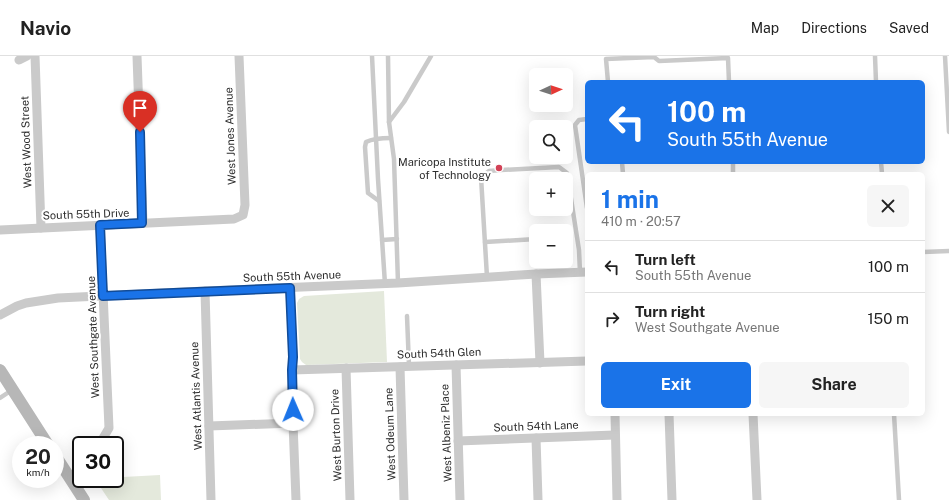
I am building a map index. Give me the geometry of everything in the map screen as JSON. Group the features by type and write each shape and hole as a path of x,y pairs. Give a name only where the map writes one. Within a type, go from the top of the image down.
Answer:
{"main road":[{"path":"0,370 42,436"},
{"path":"64,469 84,500"}],"street":[{"name":"West Wood Street","path":"35,56 41,228"},
{"path":"137,56 142,223"},
{"name":"West Jones Avenue","path":"239,56 245,205 243,215"},
{"name":"South 55th Drive","path":"0,230 234,219 243,215"},
{"name":"West Southgate Avenue","path":"100,225 109,428 104,436"},
{"name":"South 55th Avenue","path":"0,315 26,303 58,298 385,284 583,272"},
{"path":"536,274 540,363"},
{"path":"290,288 296,500"},
{"name":"West Atlantis Avenue","path":"205,291 211,500"},
{"name":"South 54th Glen","path":"292,370 585,361"},
{"name":"West Albeniz Place","path":"456,365 460,500"},
{"name":"West Odeum Lane","path":"404,500 405,366"},
{"name":"West Burton Drive","path":"346,368 350,500"},
{"path":"614,416 617,500"},
{"path":"669,416 672,500"},
{"path":"753,416 757,500"},
{"path":"209,426 293,423"},
{"name":"South 54th Lane","path":"458,441 615,435"},
{"path":"536,438 538,500"}],"lane":[{"path":"372,56 379,201 385,284"},
{"path":"388,56 389,122 394,159 398,283"},
{"path":"389,122 404,102 431,56"},
{"path":"875,56 876,80"},
{"path":"945,56 949,132"},
{"path":"608,80 606,59 654,57 659,61 728,58 729,80"},
{"path":"585,119 580,120 575,126 585,179"},
{"path":"379,201 368,193 366,142 376,138 392,138"},
{"path":"487,277 481,178 489,171 559,167 567,173 583,272"},
{"path":"382,240 396,239"},
{"path":"485,242 529,239"},
{"path":"925,252 949,251"},
{"path":"405,366 407,316"},
{"path":"0,398 12,389"},
{"path":"894,416 899,500"}],"shaded area":[{"path":"384,291 387,362 306,365 302,362 300,359 297,303 299,299 304,296"},
{"path":"160,475 161,500 109,500 101,488 124,488 124,477"}],"place":[{"name":"Maricopa Institute of Technology","path":"499,168"}],"route":[{"path":"140,132 142,223 100,225 103,296 290,288 293,357 293,410"}]}
